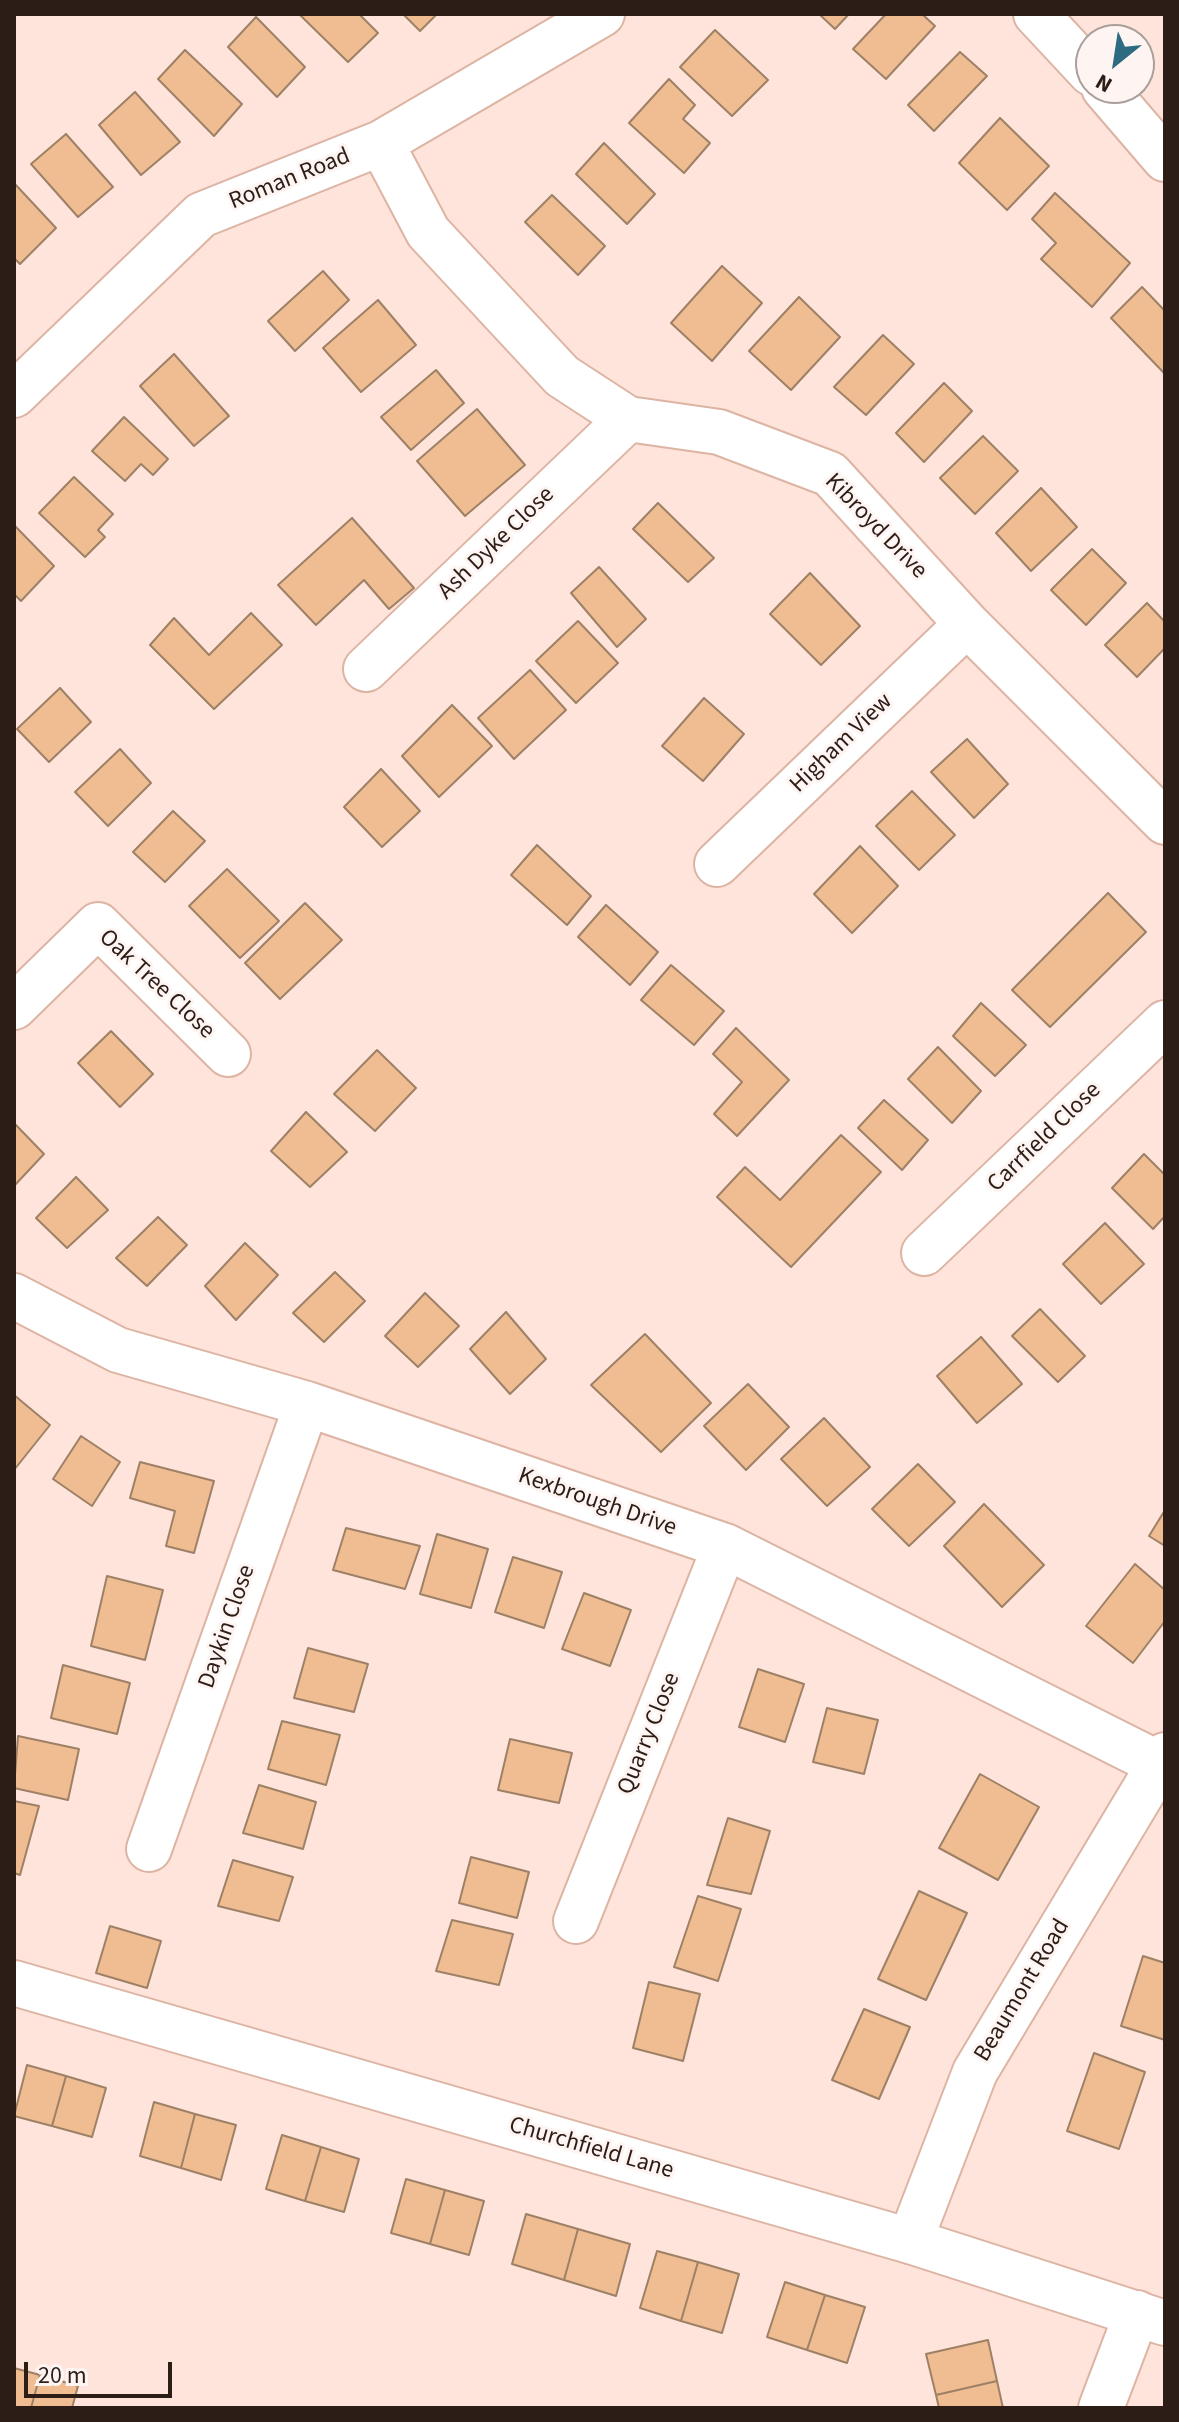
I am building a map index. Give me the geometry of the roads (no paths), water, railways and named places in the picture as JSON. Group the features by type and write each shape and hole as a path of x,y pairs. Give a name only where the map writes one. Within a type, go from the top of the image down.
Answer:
{"street":[{"name":"Roman Road","path":"14,395 201,215 381,143 602,14"},
{"path":"1036,14 1075,56"},
{"path":"1118,104 1165,159"},
{"name":"Kibroyd Drive","path":"381,143 428,232 562,376 628,419 719,432 830,474 967,624 1165,822"},
{"name":"Ash Dyke Close","path":"366,669 628,419"},
{"name":"Higham View","path":"717,864 967,624"},
{"name":"Oak Tree Close","path":"14,1007 98,925 228,1054"},
{"name":"Carrfield Close","path":"924,1253 1165,1023"},
{"name":"Kexbrough Drive","path":"14,1296 118,1350 307,1404 725,1546 1162,1760"},
{"name":"Daykin Close","path":"149,1849 307,1404"},
{"name":"Quarry Close","path":"576,1921 725,1546"},
{"name":"Beaumont Road","path":"910,2241 975,2072 1162,1760"},
{"name":"Churchfield Lane","path":"14,1983 910,2241 1151,2318"},
{"path":"1101,2408 1151,2318"}]}
